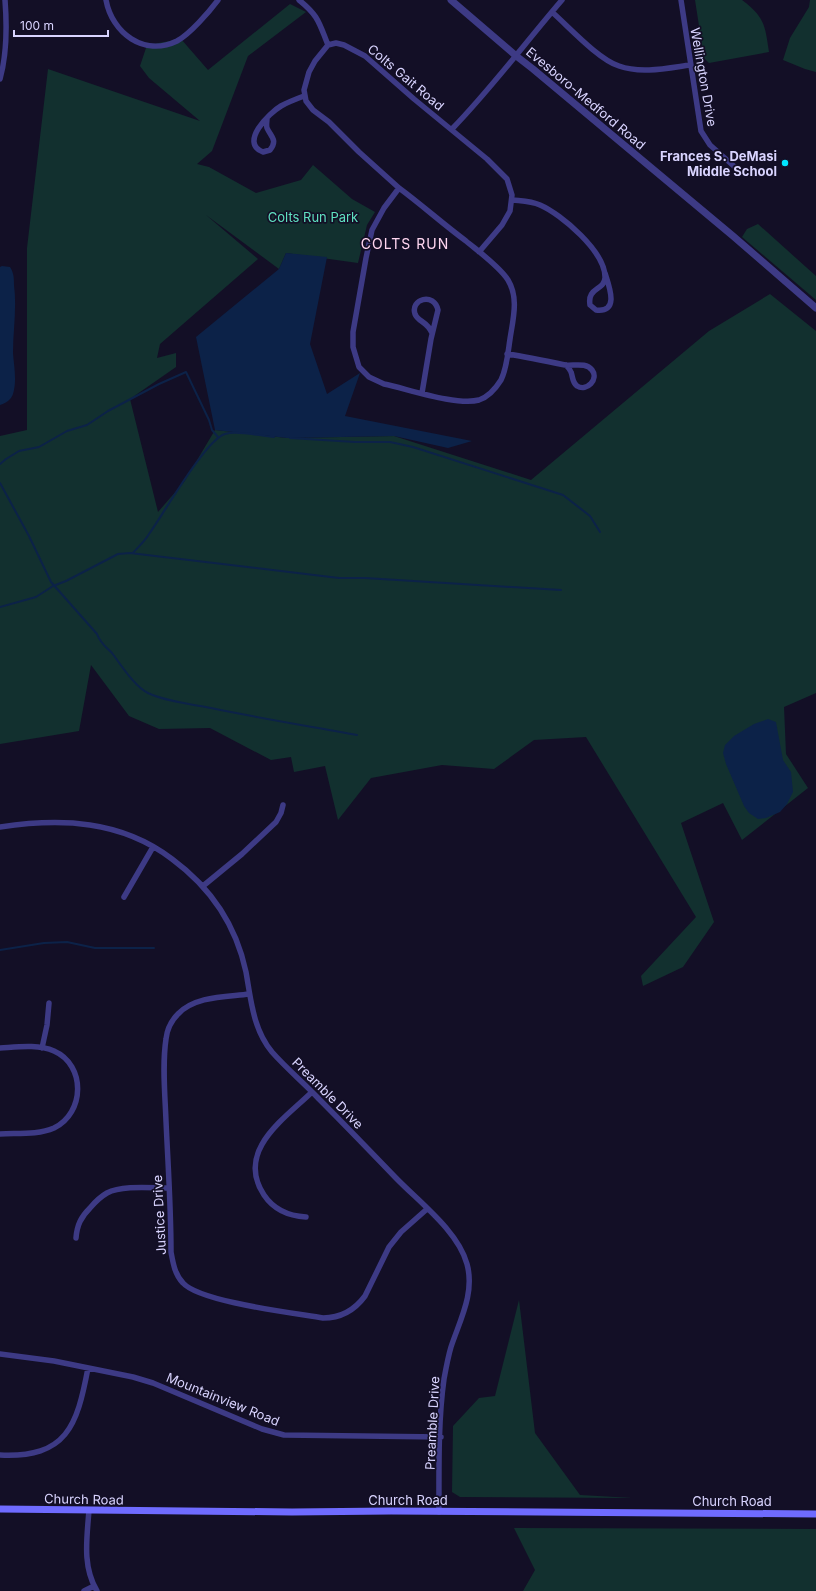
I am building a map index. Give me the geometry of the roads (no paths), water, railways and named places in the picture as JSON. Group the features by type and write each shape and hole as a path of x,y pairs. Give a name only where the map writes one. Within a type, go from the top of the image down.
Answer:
{"main road":[{"name":"Church Road","path":"0,1509 816,1514"}],"street":[{"path":"0,79 5,49 5,0"},
{"path":"106,0 113,18 123,34 143,45 153,46 167,44 182,37 206,15 218,0"},
{"path":"299,0 311,9 315,15 328,45 315,61 309,72 305,84 304,96 307,104 329,122 359,152 399,188 502,272 514,291 515,302 507,354 501,380 493,390 480,400 455,400 384,384 369,377 359,367 353,347 355,324 370,238 380,214 399,188"},
{"name":"Evesboro-Medford Road","path":"451,0 733,236 816,308"},
{"path":"452,130 486,92 515,55 562,0"},
{"name":"Wellington Drive","path":"681,0 701,131 710,145 736,168"},
{"path":"552,12 600,54 619,66 639,70 690,66"},
{"name":"Colts Gait Road","path":"328,45 336,43 344,45 365,56 501,172 510,187 512,200"},
{"path":"267,118 266,127 274,139 274,143 270,150 263,152 256,148 254,136 267,118 282,105 304,96"},
{"path":"479,252 507,219 512,200 540,205 562,219 590,245 599,259 605,273 611,295 610,303 607,308 603,310 596,310 590,305 589,297 603,284 605,281 605,273"},
{"path":"422,393 432,333 438,310 437,306 432,300 421,300 416,306 415,314 420,320 428,325 432,333"},
{"path":"507,354 566,365 588,366 591,368 594,375 592,382 586,387 579,387 572,379 571,371 566,365"},
{"path":"203,886 242,854 276,822 281,813 283,804"},
{"name":"Preamble Drive","path":"0,828 37,822 78,823 99,826 119,832 153,846 175,860 203,886 218,906 235,937 242,959 257,1024 266,1044 276,1056 427,1209 459,1245 464,1255 469,1278 467,1302 446,1368 440,1436 439,1512"},
{"path":"124,897 153,846"},
{"name":"Justice Drive","path":"249,994 214,999 191,1005 177,1015 168,1030 165,1057 169,1188 172,1261 178,1277 196,1293 213,1298 323,1318 332,1318 347,1313 360,1302 389,1247 401,1232 427,1209"},
{"path":"42,1048 46,1031 49,1002"},
{"path":"0,1048 42,1048 56,1052 70,1064 74,1072 78,1089 75,1107 64,1122 48,1131 0,1134"},
{"path":"306,1217 283,1212 272,1204 258,1185 255,1169 258,1153 265,1138 312,1092"},
{"path":"76,1238 80,1219 94,1203 106,1194 121,1189 169,1188"},
{"name":"Mountainview Road","path":"0,1354 36,1358 124,1375 153,1383 262,1429 284,1435 440,1436"},
{"path":"0,1455 33,1454 48,1448 61,1439 70,1427 80,1406 88,1368"},
{"path":"84,1591 95,1588 90,1575 87,1560 89,1510"}],"water":[{"path":"286,253 327,257 310,344 327,394 360,373 345,416 472,441 448,448 394,436 287,438 215,430 196,337 279,269"},
{"path":"0,267 10,267 14,278 15,302 13,353 15,379 11,398 0,405"},
{"path":"768,719 776,722 783,760 791,772 793,792 787,804 780,812 766,818 758,819 749,813 744,806 726,764 723,753 725,745 734,736 754,724"}],"waterway":[{"path":"0,464 19,451 39,447 67,431 87,425 108,411 159,384 186,372 209,420 212,430 218,437"},
{"path":"133,553 147,537 196,463 217,439 230,433 274,437"},
{"path":"290,438 355,442 390,442 413,447 563,495 590,516 600,532"},
{"path":"0,483 29,536 51,582 97,634 101,642 112,653 133,681 143,690 163,699 357,735"},
{"path":"0,607 36,597 53,586 66,581 118,554 130,553 339,578 365,578 561,590"},
{"path":"0,950 44,943 67,942 95,948 154,948"}],"place":[{"name":"Frances S. DeMasi Middle School","path":"785,163"}],"district":[{"name":"COLTS RUN","path":"405,243"}],"park label":[{"name":"Colts Run Park","path":"313,217"}]}
